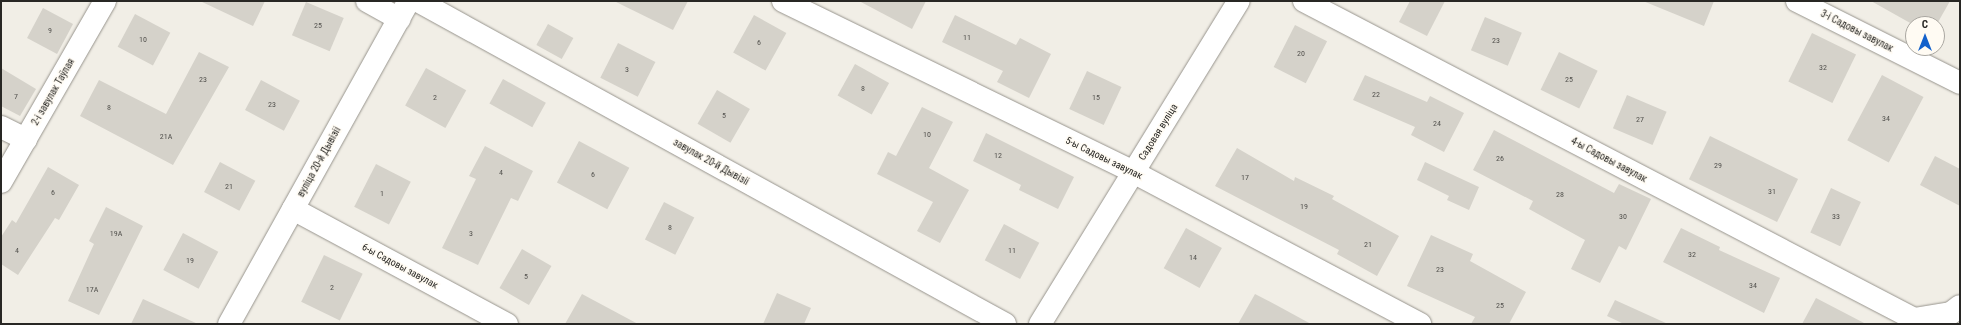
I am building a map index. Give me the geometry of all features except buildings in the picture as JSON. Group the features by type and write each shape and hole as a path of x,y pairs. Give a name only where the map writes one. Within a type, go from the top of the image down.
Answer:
{"street":[{"name":"2-і завулак Таўлая","path":"1,182 105,1"},
{"path":"367,1 404,10"},
{"name":"завулак 20-й Дывізіі","path":"418,1 1005,324"},
{"name":"5-ы Садовы завулак","path":"783,1 1134,172 1420,324"},
{"name":"Садовая вуліца","path":"1040,324 1239,1"},
{"name":"4-ы Садовы завулак","path":"1304,1 1915,322"},
{"name":"3-і Садовы завулак","path":"1797,1 1960,83"},
{"name":"вуліца 20-й Дывізіі","path":"229,324 404,10"},
{"path":"1,127 26,139"},
{"name":"6-ы Садовы завулак","path":"293,209 507,324"},
{"path":"1915,322 1951,313 1960,306"}]}
